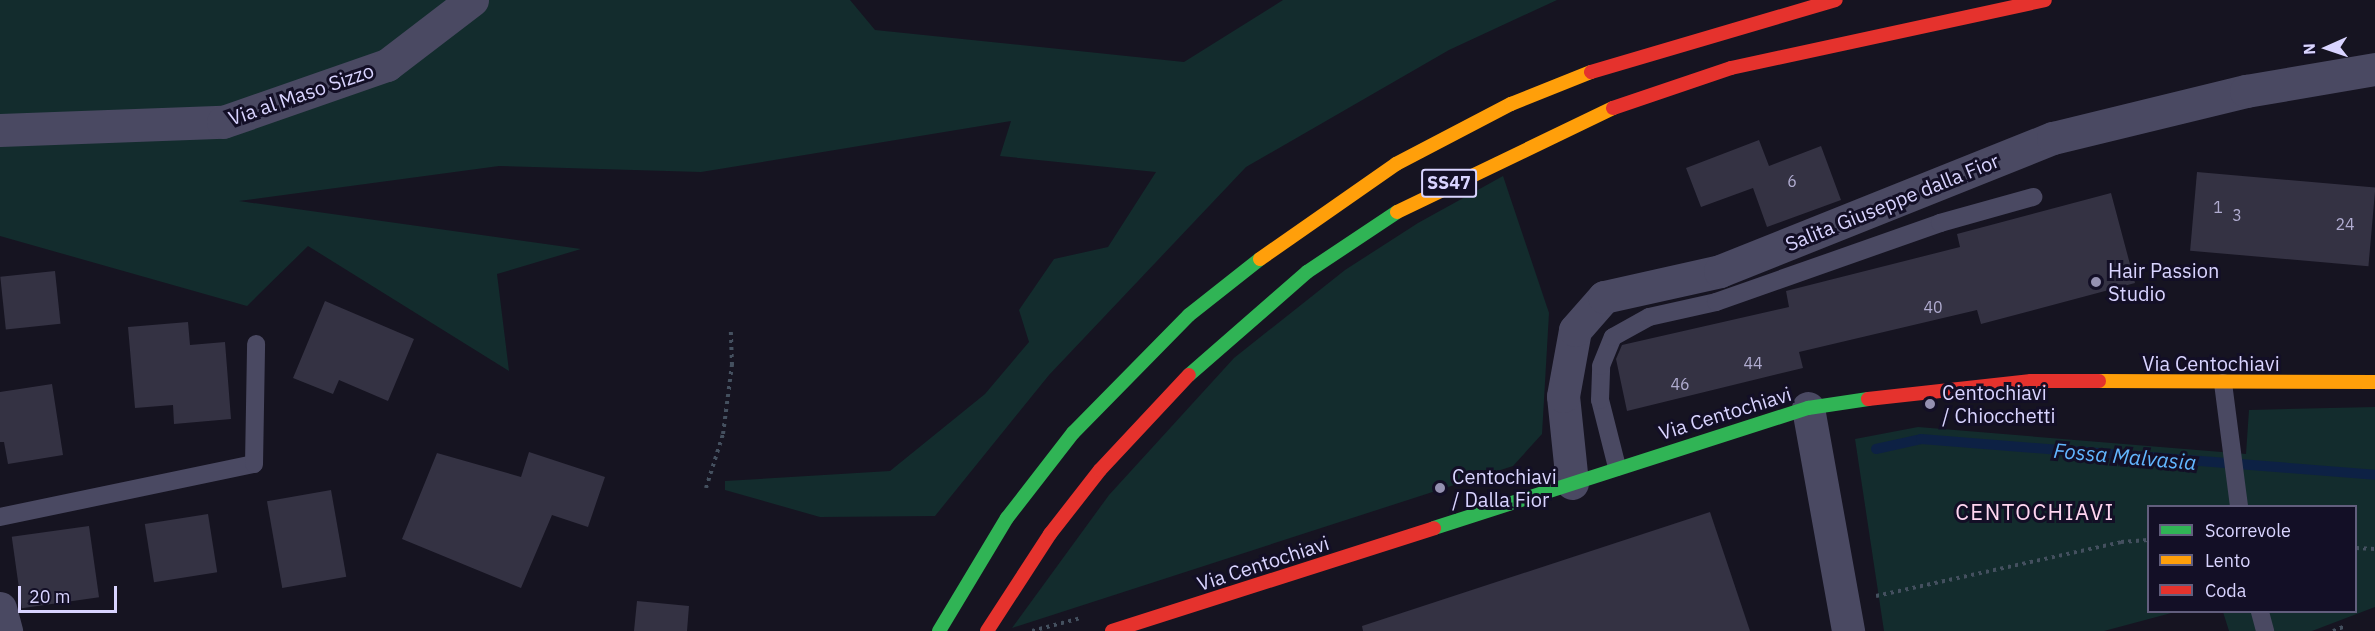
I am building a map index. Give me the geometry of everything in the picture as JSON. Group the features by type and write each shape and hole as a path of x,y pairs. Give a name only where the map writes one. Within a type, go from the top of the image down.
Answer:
{"main road":[{"name":"SS47","path":"939,631 1007,518 1073,434 1189,315 1291,234 1396,164 1511,104 1613,63 1836,0"},
{"name":"SS47","path":"987,631 1000,609 1100,470 1210,353 1307,272 1411,202 1627,101 1731,68 2044,0"},
{"name":"Via Centochiavi","path":"1112,631 1617,467 1808,408 1932,389 2031,381 2375,382"}],"street":[{"name":"Via al Maso Sizzo","path":"0,130 223,122 387,65 472,0"},
{"name":"Salita Giuseppe dalla Fior","path":"1572,483 1563,396 1575,330 1604,297 1720,271 2053,138 2246,91 2375,69"},
{"path":"1808,408 1846,617"},
{"path":"0,608 6,631"}],"lane":[{"path":"1617,467 1600,400 1601,366 1613,337 1649,317 1716,302 1940,223 2033,197"},
{"path":"0,517 254,464 256,344"},
{"path":"2223,383 2239,505"},
{"path":"2260,613 2265,631"}],"path":[{"path":"706,488 723,434 732,365 731,330"},
{"path":"1846,617 2121,542 2147,540"},
{"path":"2357,548 2375,549"},
{"path":"2333,631 2343,627"}],"green space":[{"path":"0,0 850,0 875,30 1184,62 1283,0 1557,0 1449,50 1246,167 1049,375 935,516 820,517 725,490 725,481 890,471 985,394 1029,342 1019,310 1054,259 1108,247 1156,172 1000,156 1011,121 701,172 499,166 239,201 581,249 497,274 509,371 308,246 247,306 0,236"},
{"path":"1503,176 1549,313 1542,434 1513,466 1012,628 1109,495 1234,358 1345,270 1418,223"},
{"path":"2375,407 2375,607 2312,631 2229,631 2223,613 2357,613 2357,505 2147,505 2147,613 2171,613 2104,631 1884,631 1855,439 1918,427 2246,454 2249,410"}],"building":[{"path":"1759,140 1769,166 1821,146 1841,200 1767,227 1753,188 1701,207 1686,168"},
{"path":"2197,172 2375,188 2368,266 2190,251"},
{"path":"2111,193 2135,283 1981,324 1977,310 1799,352 1803,368 1627,411 1616,359 1622,345 1789,307 1786,291 1960,247 1957,234"},
{"path":"55,271 61,324 6,329 0,277"},
{"path":"325,301 414,339 388,401 339,380 333,394 293,378"},
{"path":"188,322 190,345 225,342 231,419 174,424 173,405 135,408 128,327"},
{"path":"52,384 63,455 8,464 4,442 0,442 0,392"},
{"path":"529,452 605,477 588,527 552,515 521,588 402,539 437,453 521,477"},
{"path":"331,490 346,577 282,588 267,501"},
{"path":"1710,512 1750,631 1363,631 1362,626"},
{"path":"208,514 217,572 154,582 145,524"},
{"path":"89,526 99,597 22,608 12,537"},
{"path":"637,601 689,606 687,631 634,631"}],"waterway":[{"name":"Fossa Malvasia","path":"1876,449 1921,439 2375,475"}],"traffic: fast":[{"path":"1189,375 1307,272 1397,212"},
{"path":"939,631 1007,518 1073,433 1189,315 1260,259"},
{"path":"1434,528 1808,408 1868,399"}],"traffic: slow":[{"path":"1260,259 1396,164 1511,104 1591,72"},
{"path":"1397,212 1613,108"},
{"path":"2099,381 2375,382"}],"traffic: jam":[{"path":"1591,72 1836,0"},
{"path":"1613,108 1731,68 2045,0"},
{"path":"987,631 1050,534 1100,470 1189,375"},
{"path":"1868,399 2031,381 2099,381"},
{"path":"1112,631 1434,528"}],"place":[{"name":"Hair Passion Studio","path":"2096,282"},
{"name":"Centochiavi / Chiocchetti","path":"1930,404"},
{"name":"Centochiavi / Dalla Fior","path":"1440,488"}],"district":[{"name":"CENTOCHIAVI","path":"2035,512"}]}
